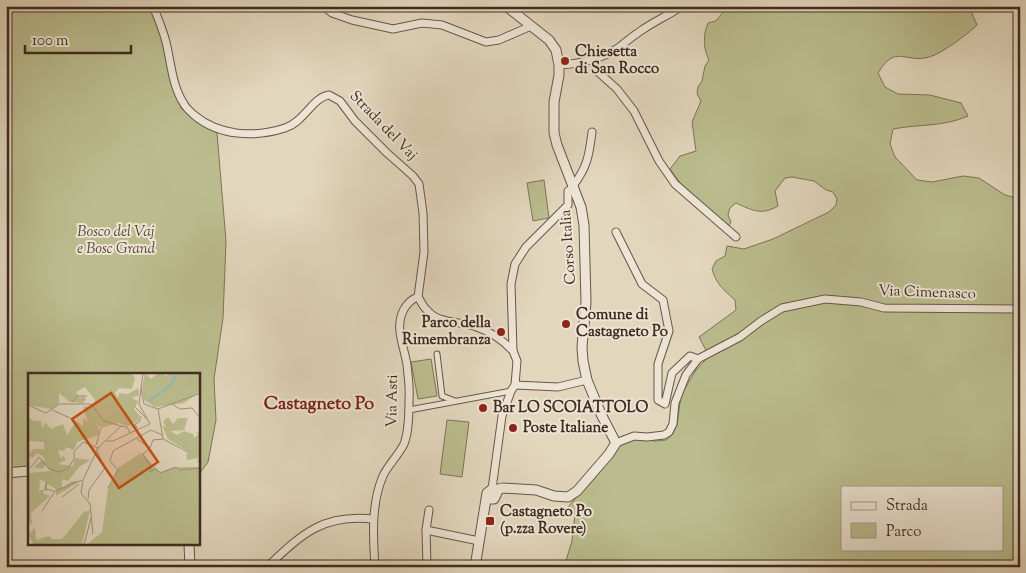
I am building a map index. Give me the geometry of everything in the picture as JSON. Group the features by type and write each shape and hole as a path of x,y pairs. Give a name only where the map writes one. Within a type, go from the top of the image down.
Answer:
{"street":[{"name":"Strada del Vaj","path":"153,6 166,42 184,106 209,126 243,134 284,128 296,124 319,99 329,95 340,101 355,121 413,176 419,184 424,213 424,252 418,297"},
{"path":"323,6 352,20 393,29 422,23 442,25 486,42 499,40 532,26"},
{"path":"506,6 549,40 556,50 559,65 593,60 617,49 642,30 682,6"},
{"path":"593,60 597,70 617,89 634,111 659,161 675,184 736,237"},
{"name":"Corso Italia","path":"559,65 554,102 554,133 556,145 581,207 584,225 586,302 582,347 587,380 601,414 616,442"},
{"path":"512,351 511,284 515,264 526,247 568,205 568,191 574,187 588,161 592,132"},
{"name":"Via Cimenasco","path":"616,232 642,284 664,300 669,331 658,364 658,400 665,404 672,373 690,356 698,359"},
{"path":"418,297 427,311 435,316 448,322 473,326 489,332 504,341 517,361 516,385 511,392 502,416 493,494 485,514 479,541 477,566"},
{"name":"Via Asti","path":"375,567 373,519 383,476 404,443 409,410 410,393 399,330 400,318 406,306 413,298 418,297"},
{"name":"Via Cimenasco","path":"616,442 634,436 664,435 669,432 673,424 675,403 686,375 698,359 740,337 782,308 825,300 861,302 884,308 1020,309"},
{"path":"437,354 442,396 455,402"},
{"path":"516,385 558,387 587,380"},
{"path":"409,410 511,392"},
{"path":"493,494 509,490 536,490 564,498 572,495 609,454 616,442"},
{"path":"6,473 28,471"},
{"path":"427,567 426,530 429,510"},
{"path":"267,567 295,540 316,527 341,519 373,519"},
{"path":"426,530 479,541"},
{"path":"189,546 190,567"}],"green space":[{"name":"Bosco del Vaj e Bosc Grand","path":"6,6 151,6 165,46 181,108 197,122 217,133 226,241 223,318 214,379 216,420 208,462 200,473 200,373 28,373 28,475 6,475"},
{"path":"728,6 965,6 971,11 977,25 954,43 929,57 913,58 901,56 890,59 878,73 885,87 898,94 930,95 961,103 968,116 940,124 893,129 890,144 895,157 917,180 932,182 963,176 979,178 1005,195 1020,199 1020,567 564,567 572,541 575,514 564,512 620,445 634,439 666,440 672,435 677,425 681,395 696,370 709,356 699,337 736,310 735,300 718,283 712,269 716,261 725,256 727,246 744,249 773,239 829,212 836,205 837,199 833,192 826,190 814,181 792,177 785,178 775,191 778,206 767,211 757,211 736,203 730,208 728,215 731,222 729,226 686,191 670,169 680,156 696,151 692,122 701,101 697,94 698,87 709,60 704,41 708,23 716,21"},
{"path":"544,180 549,218 533,221 527,183"},
{"path":"431,359 437,396 418,399 411,362"},
{"path":"447,420 469,422 462,477 440,474"}],"place":[{"name":"Chiesetta di San Rocco","path":"565,61"},
{"name":"Comune di Castagneto Po","path":"566,324"},
{"name":"Parco della Rimembranza","path":"501,332"},
{"name":"Bar LO SCOIATTOLO","path":"483,408"},
{"name":"Poste Italiane","path":"513,428"},
{"name":"Castagneto Po (p.zza Rovere)","path":"490,521"}],"district":[{"name":"Castagneto Po","path":"319,405"}]}
